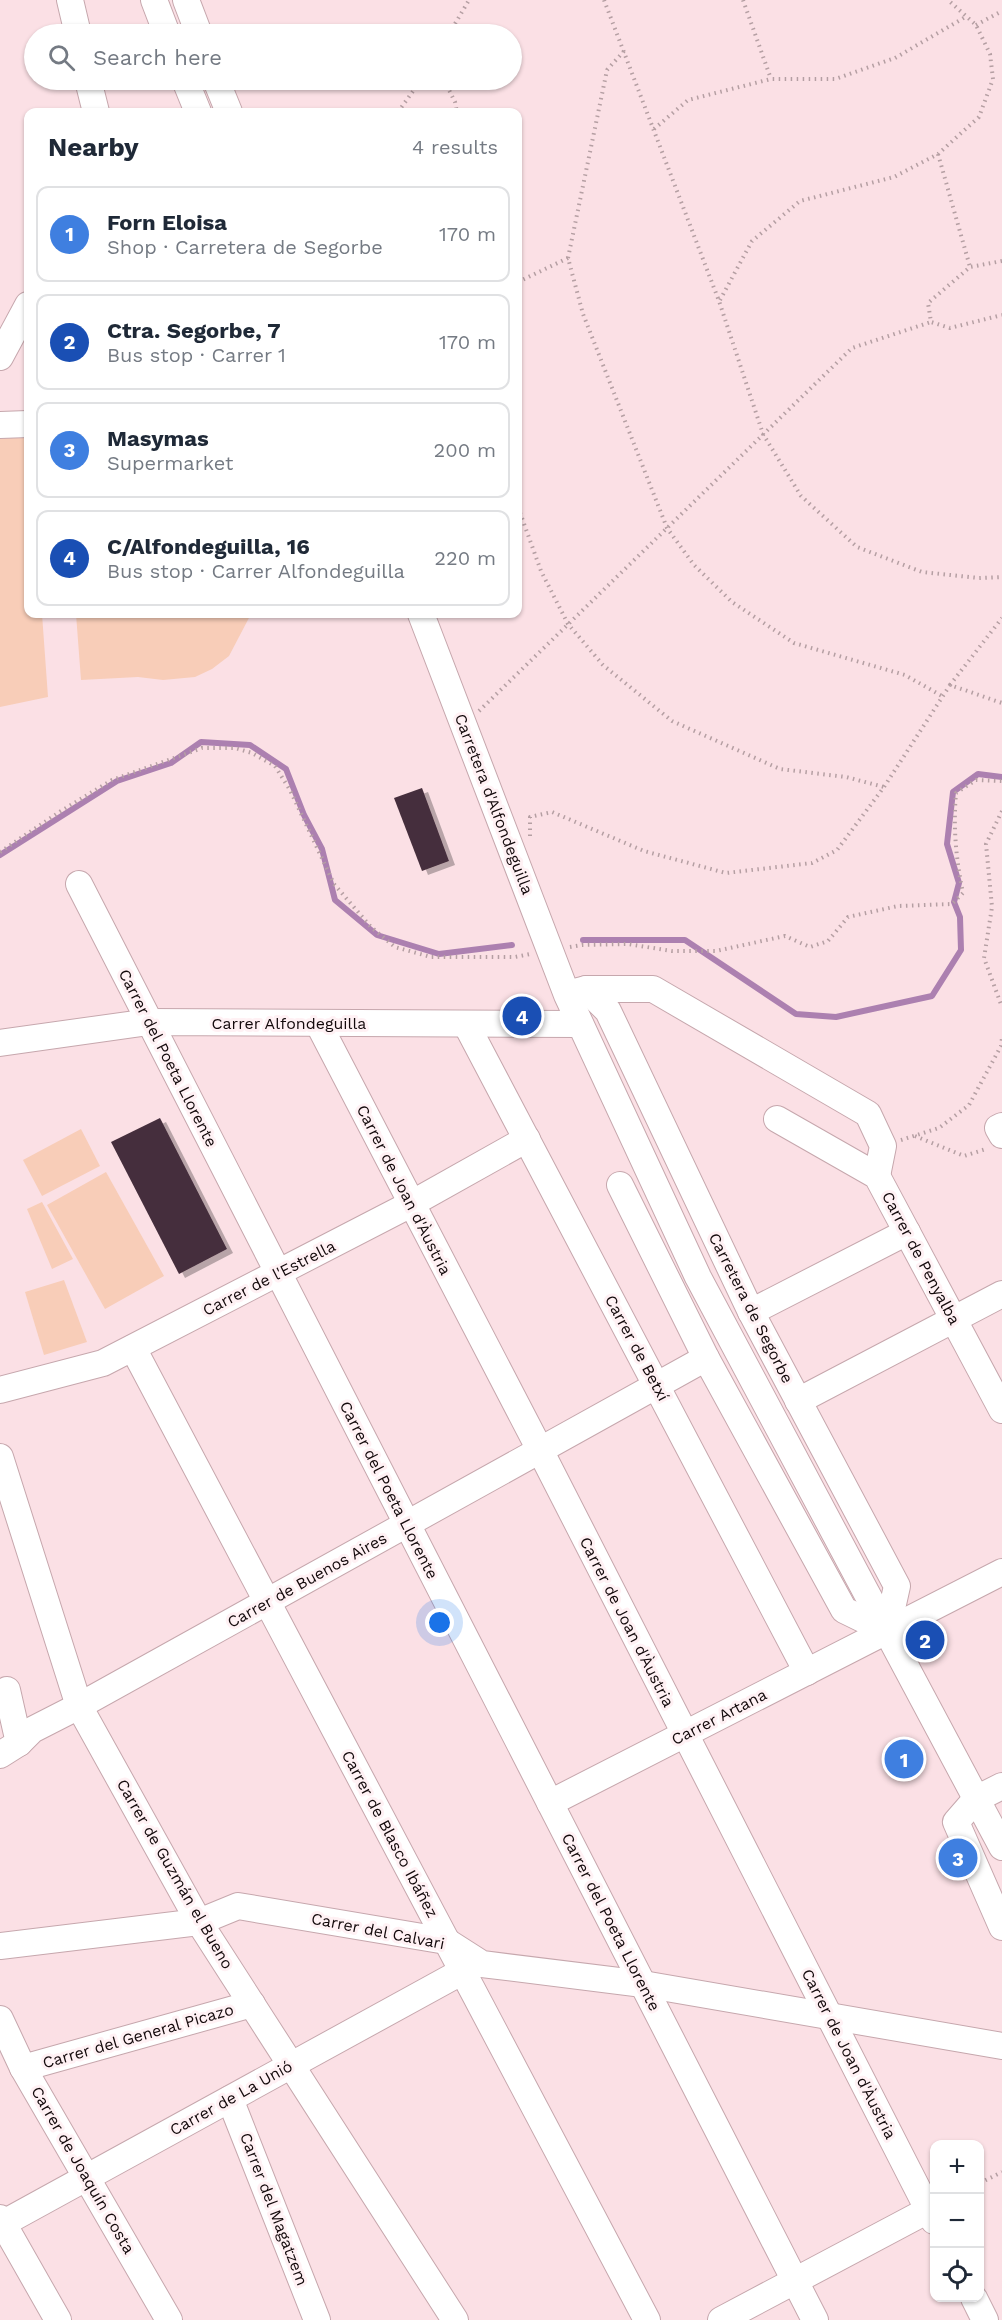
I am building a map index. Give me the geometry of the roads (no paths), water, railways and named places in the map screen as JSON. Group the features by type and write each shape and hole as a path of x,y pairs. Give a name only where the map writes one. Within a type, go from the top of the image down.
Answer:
{"street":[{"path":"70,0 76,24"},
{"path":"154,0 163,24"},
{"path":"186,0 195,24"},
{"path":"90,90 95,108"},
{"path":"189,90 196,108"},
{"path":"220,90 227,108"},
{"path":"0,357 24,312"},
{"path":"0,425 24,424"},
{"name":"Carretera d'Alfondeguilla","path":"423,618 464,726 577,992"},
{"name":"Carrer del Poeta Llorente","path":"79,884 815,2320"},
{"path":"577,992 653,989 868,1114 883,1146 877,1176"},
{"name":"Carretera de Segorbe","path":"577,992 580,1024 698,1277 1002,1846"},
{"name":"Carretera de Segorbe","path":"577,992 608,1011 751,1312 897,1586 887,1631"},
{"name":"Carrer Alfondeguilla","path":"0,1043 150,1022 580,1024"},
{"name":"Carrer de Joan d'Àustria","path":"318,1023 540,1450 829,2016 930,2207"},
{"name":"Carrer de Betxí","path":"466,1024 807,1672"},
{"name":"Carrer de Penyalba","path":"777,1119 877,1176 1002,1410"},
{"name":"Carrer de l'Estrella","path":"0,1390 103,1363 411,1204 527,1139"},
{"path":"620,1185 706,1358 844,1610 887,1631"},
{"path":"751,1312 907,1232"},
{"path":"798,1401 1002,1294"},
{"name":"Carrer de Blasco Ibáñez","path":"133,1348 647,2320"},
{"name":"Carrer de Buenos Aires","path":"6,1749 32,1730 706,1358"},
{"name":"Carrer de Guzmán el Bueno","path":"0,1457 79,1706 199,1922 455,2320"},
{"name":"Carrer Artana","path":"550,1803 1002,1572"},
{"name":"Carrer de Buenos Aires","path":"6,1749 7,1690"},
{"path":"1002,1786 976,1799 956,1822 1002,1927"},
{"name":"Carrer del Calvari","path":"0,1946 199,1922 238,1906 446,1941 482,1964 643,1984 1002,2046"},
{"name":"Carrer de La Unió","path":"1,2222 463,1971"},
{"name":"Carrer del General Picazo","path":"23,2068 252,2004"},
{"name":"Carrer de Joaquín Costa","path":"0,2019 23,2068 169,2320"},
{"name":"Carrer del Magatzem","path":"230,2099 317,2320"},
{"path":"721,2320 930,2214"},
{"path":"1,2222 58,2320"},
{"path":"976,2302 985,2320"}],"waterway":[{"path":"0,855 117,781 171,763 201,742 250,745 286,769 304,815 322,849 335,900 377,935 439,954 512,945"},
{"path":"583,940 685,940 796,1014 836,1017 932,996 961,950 960,917 954,902 959,883 947,844 953,792 978,774 1002,777"}],"place":[{"name":"C/Alfondeguilla, 16","path":"522,1016"},
{"name":"Ctra. Segorbe, 7","path":"925,1640"},
{"name":"Forn Eloisa","path":"904,1759"},
{"name":"Masymas","path":"958,1858"}]}
